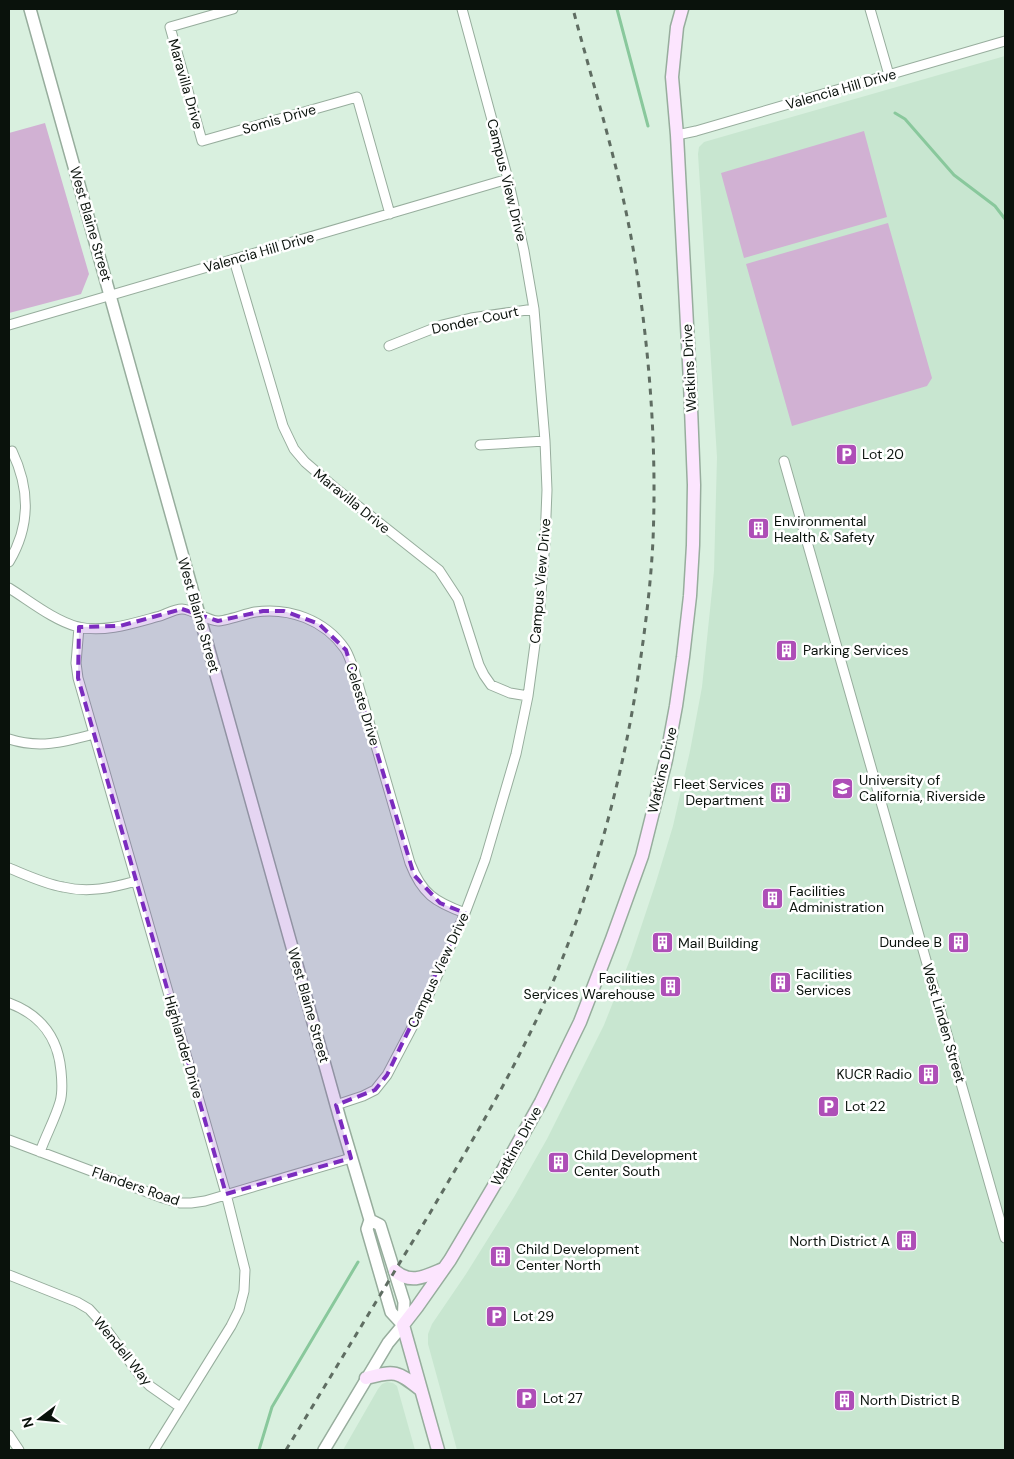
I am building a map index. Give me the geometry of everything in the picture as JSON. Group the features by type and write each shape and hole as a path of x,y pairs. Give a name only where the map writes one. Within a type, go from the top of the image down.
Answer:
{"main road":[{"name":"Watkins Drive","path":"403,1325 450,1260 498,1179 541,1102 580,1022 642,856 666,760 683,657 690,596 693,545 694,485 691,400 677,135 672,77 677,27 682,9"},
{"path":"395,1271 401,1277 413,1278 423,1277 443,1269"},
{"name":"West Blaine Street","path":"403,1325 438,1450"},
{"path":"366,1378 389,1372 398,1373 421,1390"}],"street":[{"name":"West Blaine Street","path":"30,9 336,1105 370,1220 367,1229 391,1312 403,1325"},
{"name":"Maravilla Drive","path":"202,141 170,27 233,9"},
{"name":"Campus View Drive","path":"336,1105 375,1090 387,1076 427,999 465,913 485,860 516,754 528,696 540,607 547,490 545,441 534,309 508,178 462,9"},
{"path":"870,9 889,75"},
{"name":"Valencia Hill Drive","path":"677,135 1005,41"},
{"name":"Somis Drive","path":"202,141 357,97 390,214"},
{"name":"Valencia Hill Drive","path":"9,325 508,178"},
{"name":"Maravilla Drive","path":"234,260 283,426 294,450 317,473 438,570 458,599 484,676 491,685 499,689 528,696"},
{"name":"Donder Court","path":"389,346 442,325 471,318 534,309"},
{"path":"480,445 545,441"},
{"path":"9,562 22,536 26,498 19,466 12,451"},
{"name":"West Linden Street","path":"784,461 1005,1238"},
{"name":"Celeste Drive","path":"9,588 56,618 79,627 101,628 120,626 182,609 218,621 246,613 263,611 284,612 302,615 319,624 334,636 346,650 354,670 414,875 429,894 440,902 465,913"},
{"name":"Highlander Drive","path":"79,627 76,664 78,678 226,1194 245,1270 244,1291 239,1310 231,1326 154,1450"},
{"path":"9,739 30,744 52,744 94,734"},
{"path":"9,868 61,887 74,889 111,888 136,881"},
{"path":"9,1003 29,1012 48,1030 58,1054 61,1068 61,1101 40,1152"},
{"name":"Flanders Road","path":"9,1140 140,1190 180,1203 191,1203 226,1194 351,1158"},
{"name":"West Blaine Street","path":"370,1220 380,1225 395,1271 404,1302 403,1325"},
{"name":"Wendell Way","path":"9,1276 77,1302 89,1309 146,1381 180,1407"},
{"name":"Watkins Drive","path":"324,1450 388,1343 403,1325"},
{"path":"9,1435 19,1450"}],"highlighted area":[{"path":"182,609 218,621 263,611 284,611 319,624 346,650 414,875 440,903 465,913 387,1075 375,1090 336,1105 351,1158 226,1194 78,678 79,627 120,626"}],"shaded area":[{"name":"University of California, Riverside","path":"1005,56 1005,1450 457,1450 428,1344 428,1334 432,1324 514,1197 547,1139 604,1025 631,957 673,826 702,687 714,571 717,457 699,147 704,142"},
{"path":"45,123 89,274 81,294 9,313 9,133"},
{"path":"864,131 887,217 744,258 721,173"},
{"path":"888,223 932,378 927,386 792,426 746,264"},
{"path":"387,1382 397,1386 415,1450 343,1450 378,1389"}],"waterway":[{"path":"617,9 648,126"},
{"path":"895,113 905,119 954,175 995,206 1005,219"},
{"path":"259,1450 272,1407 358,1262"}],"railway":[{"path":"286,1450 430,1213 488,1113 529,1036 559,968 589,883 614,796 633,708 648,602 652,555 654,467 647,357 639,284 627,218 573,9"}],"place":[{"name":"Lot 20","path":"846,454"},
{"name":"Environmental Health & Safety","path":"758,529"},
{"name":"Parking Services","path":"787,650"},
{"name":"University of California, Riverside","path":"843,788"},
{"name":"Fleet Services Department","path":"780,792"},
{"name":"Facilities Administration","path":"773,899"},
{"name":"Dundee B","path":"958,942"},
{"name":"Mail Building","path":"662,943"},
{"name":"Facilities Services","path":"780,982"},
{"name":"Facilities Services Warehouse","path":"671,986"},
{"name":"KUCR Radio","path":"928,1074"},
{"name":"Lot 22","path":"829,1106"},
{"name":"Child Development Center South","path":"558,1163"},
{"name":"North District A","path":"906,1241"},
{"name":"Child Development Center North","path":"500,1257"},
{"name":"Lot 29","path":"497,1316"},
{"name":"Lot 27","path":"527,1398"},
{"name":"North District B","path":"844,1400"}]}
